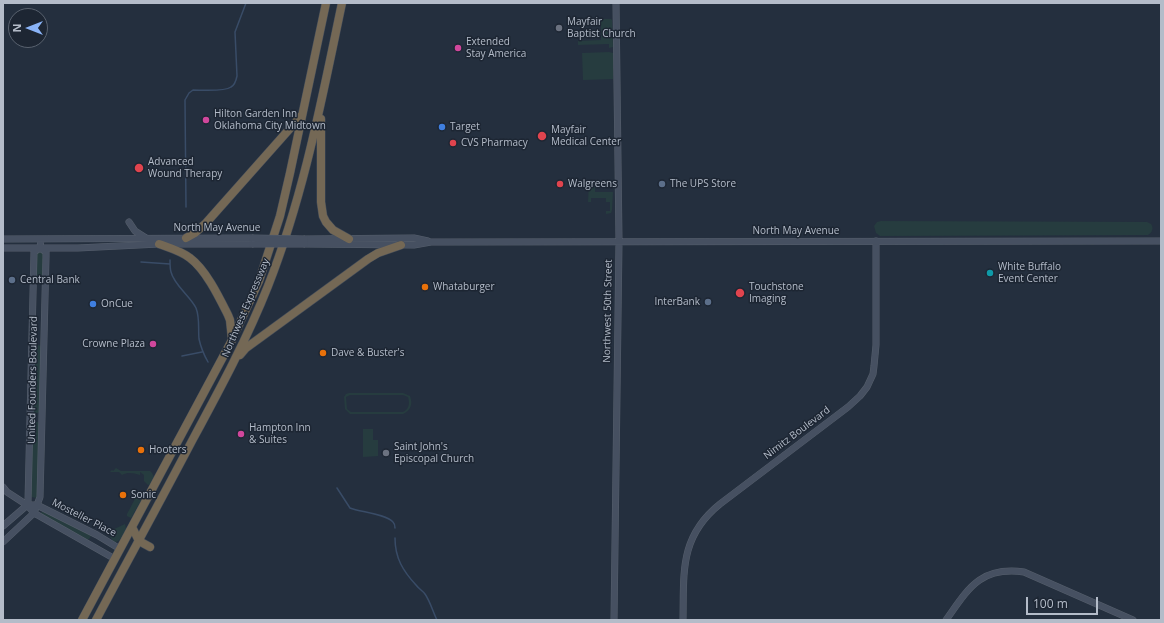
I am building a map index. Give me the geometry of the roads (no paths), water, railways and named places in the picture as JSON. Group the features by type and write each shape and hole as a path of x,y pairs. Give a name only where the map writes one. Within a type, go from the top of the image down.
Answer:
{"highway":[{"name":"Northwest Expressway","path":"82,620 232,340 259,281 285,194 326,3"},
{"name":"Northwest Expressway","path":"96,620 245,340 269,285 289,230 304,175 342,3"},
{"path":"320,108 323,216 329,226 336,233 349,238"},
{"path":"186,238 195,233 206,223 303,114"},
{"path":"159,244 183,254 191,259 200,269 228,315 232,340"},
{"path":"233,363 246,348 368,259 385,250 401,245"},
{"path":"132,527 139,541 150,547"},
{"path":"120,549 123,552 125,566"}],"main road":[{"name":"Northwest 50th Street","path":"614,620 619,241 616,3"},
{"path":"129,222 135,231 146,238"},
{"name":"North May Avenue","path":"3,239 186,238 252,241"},
{"name":"North May Avenue","path":"305,241 349,238 414,238 431,242"},
{"name":"United Founders Boulevard","path":"27,503 34,252 40,248 41,239"},
{"name":"North May Avenue","path":"3,248 78,248 252,241 305,241 401,245 414,245 431,242 619,241 1161,241"},
{"name":"Nimitz Boulevard","path":"684,620 684,574 686,555 693,537 703,520 720,504 848,407 867,387 872,374 876,352 876,241"},
{"name":"United Founders Boulevard","path":"34,513 40,497 43,418 46,252 40,248"},
{"path":"33,282 45,289"},
{"path":"32,313 45,314"},
{"path":"32,341 44,341"},
{"path":"30,418 43,418"},
{"path":"3,487 7,492 27,503 37,505"},
{"path":"3,526 27,503"},
{"name":"Mosteller Place","path":"27,503 34,513 115,559"},
{"name":"Mosteller Place","path":"37,505 97,535 120,549"},
{"path":"3,542 34,513"},
{"path":"91,545 97,535"},
{"path":"946,620 967,590 978,581 991,574 1020,572 1133,620"}],"waterway":[{"path":"186,207 185,100 189,93 193,90 228,89 236,81 235,32 246,3"},
{"path":"170,260 170,269 175,281 196,308 199,339 208,362"},
{"path":"141,262 170,264"},
{"path":"182,356 202,352"},
{"path":"337,488 350,508 390,519 395,525 395,528"},
{"path":"395,538 396,552 401,564 411,580 425,594 437,620"}],"place":[{"name":"Mayfair Baptist Church","path":"559,28"},
{"name":"Extended Stay America","path":"458,48"},
{"name":"Hilton Garden Inn Oklahoma City Midtown","path":"206,120"},
{"name":"Target","path":"442,127"},
{"name":"Mayfair Medical Center","path":"542,136"},
{"name":"CVS Pharmacy","path":"453,143"},
{"name":"Advanced Wound Therapy","path":"139,168"},
{"name":"Walgreens","path":"560,184"},
{"name":"The UPS Store","path":"662,184"},
{"name":"White Buffalo Event Center","path":"990,273"},
{"name":"Central Bank","path":"12,280"},
{"name":"Whataburger","path":"425,287"},
{"name":"Touchstone Imaging","path":"740,293"},
{"name":"InterBank","path":"708,302"},
{"name":"OnCue","path":"93,304"},
{"name":"Crowne Plaza","path":"153,344"},
{"name":"Dave & Buster's","path":"323,353"},
{"name":"Hampton Inn & Suites","path":"241,434"},
{"name":"Hooters","path":"141,450"},
{"name":"Saint John's Episcopal Church","path":"386,453"},
{"name":"Sonic","path":"123,495"}]}
